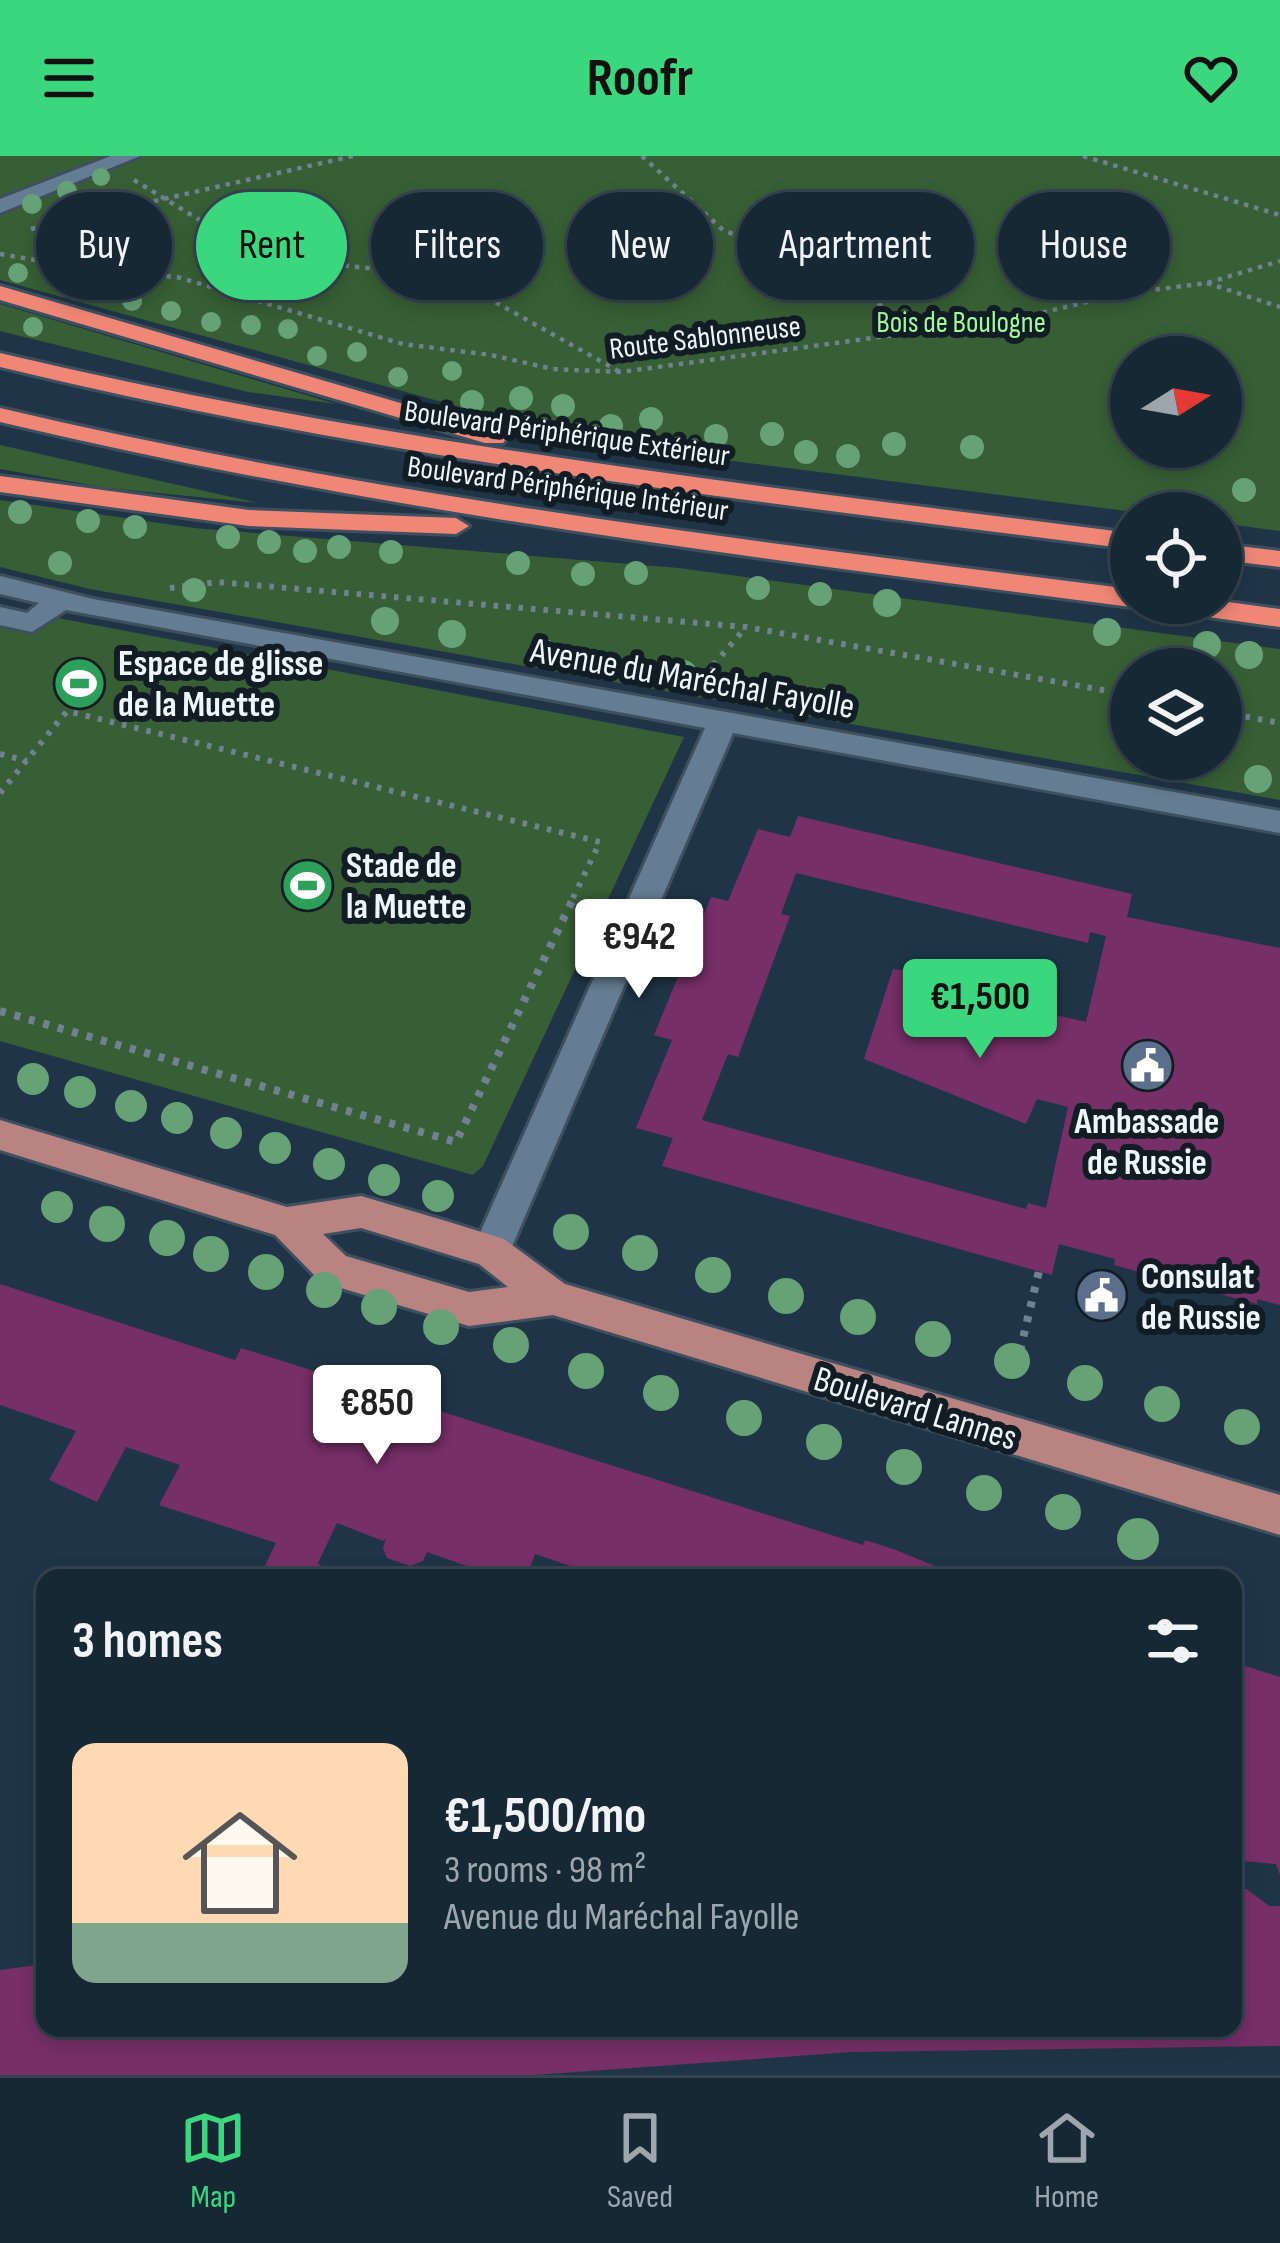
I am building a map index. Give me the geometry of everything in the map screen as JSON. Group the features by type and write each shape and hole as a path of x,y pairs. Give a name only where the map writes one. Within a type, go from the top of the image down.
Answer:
{"highway":[{"path":"0,293 535,450 696,485"},
{"name":"Boulevard Périphérique Extérieur","path":"0,359 153,396 380,440 1110,538"},
{"name":"Boulevard Périphérique Intérieur","path":"0,415 250,471 491,513 1110,595"},
{"path":"0,484 249,518 540,528 683,539"},
{"path":"1242,555 1280,560"},
{"path":"1242,613 1280,618"}],"main road":[{"name":"Boulevard Lannes","path":"0,1135 287,1223 361,1212 491,1251 553,1298 1280,1515"},
{"name":"Boulevard Lannes","path":"287,1223 334,1269 469,1310 553,1298"}],"street":[{"path":"0,207 128,166"},
{"name":"Avenue du Maréchal Fayolle","path":"0,585 93,608 1280,822"},
{"path":"0,616 32,623 61,600"},
{"path":"491,1251 723,722"}],"path":[{"path":"172,196 353,156"},
{"path":"642,156 723,230 867,289 904,333"},
{"path":"1084,156 1280,215"},
{"path":"128,166 160,192"},
{"path":"24,230 36,227"},
{"name":"Route Sablonneuse","path":"0,254 107,272 177,277 403,344 491,355 553,369 622,372 1020,318 1120,294 1207,284 1280,262"},
{"path":"347,266 421,274 479,293 622,372"},
{"path":"1207,284 1280,307"},
{"path":"273,300 276,306"},
{"path":"149,590 218,582 746,626 1110,691"},
{"path":"684,698 746,626"},
{"path":"0,793 68,711 600,842 456,1142 0,1011"},
{"path":"1242,716 1280,723"},
{"path":"0,754 27,760"},
{"path":"1020,1351 1039,1271"}],"green space":[{"name":"Bois de Boulogne","path":"0,156 1280,156 1280,531 1242,526 1242,492 1110,492 1110,509 670,453 533,427 73,300 172,300 172,192 36,192 36,290 0,280"},
{"path":"0,304 336,404 248,392 0,331"},
{"path":"0,445 258,503 107,488 0,469"},
{"path":"0,500 194,528 679,568 1280,649 1280,800 1167,780 1242,780 1242,648 1110,648 1110,770 90,589 0,567"},
{"name":"Stade de la Muette","path":"0,607 684,737 483,1166 473,1175 0,1041"}],"building":[{"path":"798,816 1132,894 1127,917 1280,948 1280,1305 1257,1299 1257,1304 1114,1265 1115,1259 1059,1244 1052,1275 662,1166 673,1138 636,1128 672,1040 654,1035 711,897 728,901 758,829 790,837","holes":["796,873 1088,943 1090,932 1106,936 1086,1022 1056,1015 1057,990 893,969 864,1059 1026,1124 1037,1099 1068,1107 1046,1208 1028,1203 1026,1209 702,1120 728,1054 738,1057 790,916 781,914"]},
{"path":"0,1284 235,1360 241,1348 863,1545 865,1540 942,1569 579,1569 535,1554 529,1569 475,1569 427,1552 423,1561 410,1566 387,1558 386,1538 383,1541 337,1523 318,1563 324,1569 263,1569 276,1543 159,1505 180,1465 126,1447 97,1502 49,1480 76,1431 0,1405"},
{"path":"1242,1665 1280,1677 1280,1875 1276,1864 1242,1861"},
{"path":"1242,1889 1247,1889 1269,1906 1280,1906 1280,2046 852,2052 535,2075 0,2075 0,1970 36,1965 36,2037 1242,2037"}],"place":[{"name":"Espace de glisse de la Muette","path":"79,683"},
{"name":"Stade de la Muette","path":"307,885"},
{"name":"Ambassade de Russie","path":"1147,1065"},
{"name":"Consulat de Russie","path":"1102,1296"}]}
